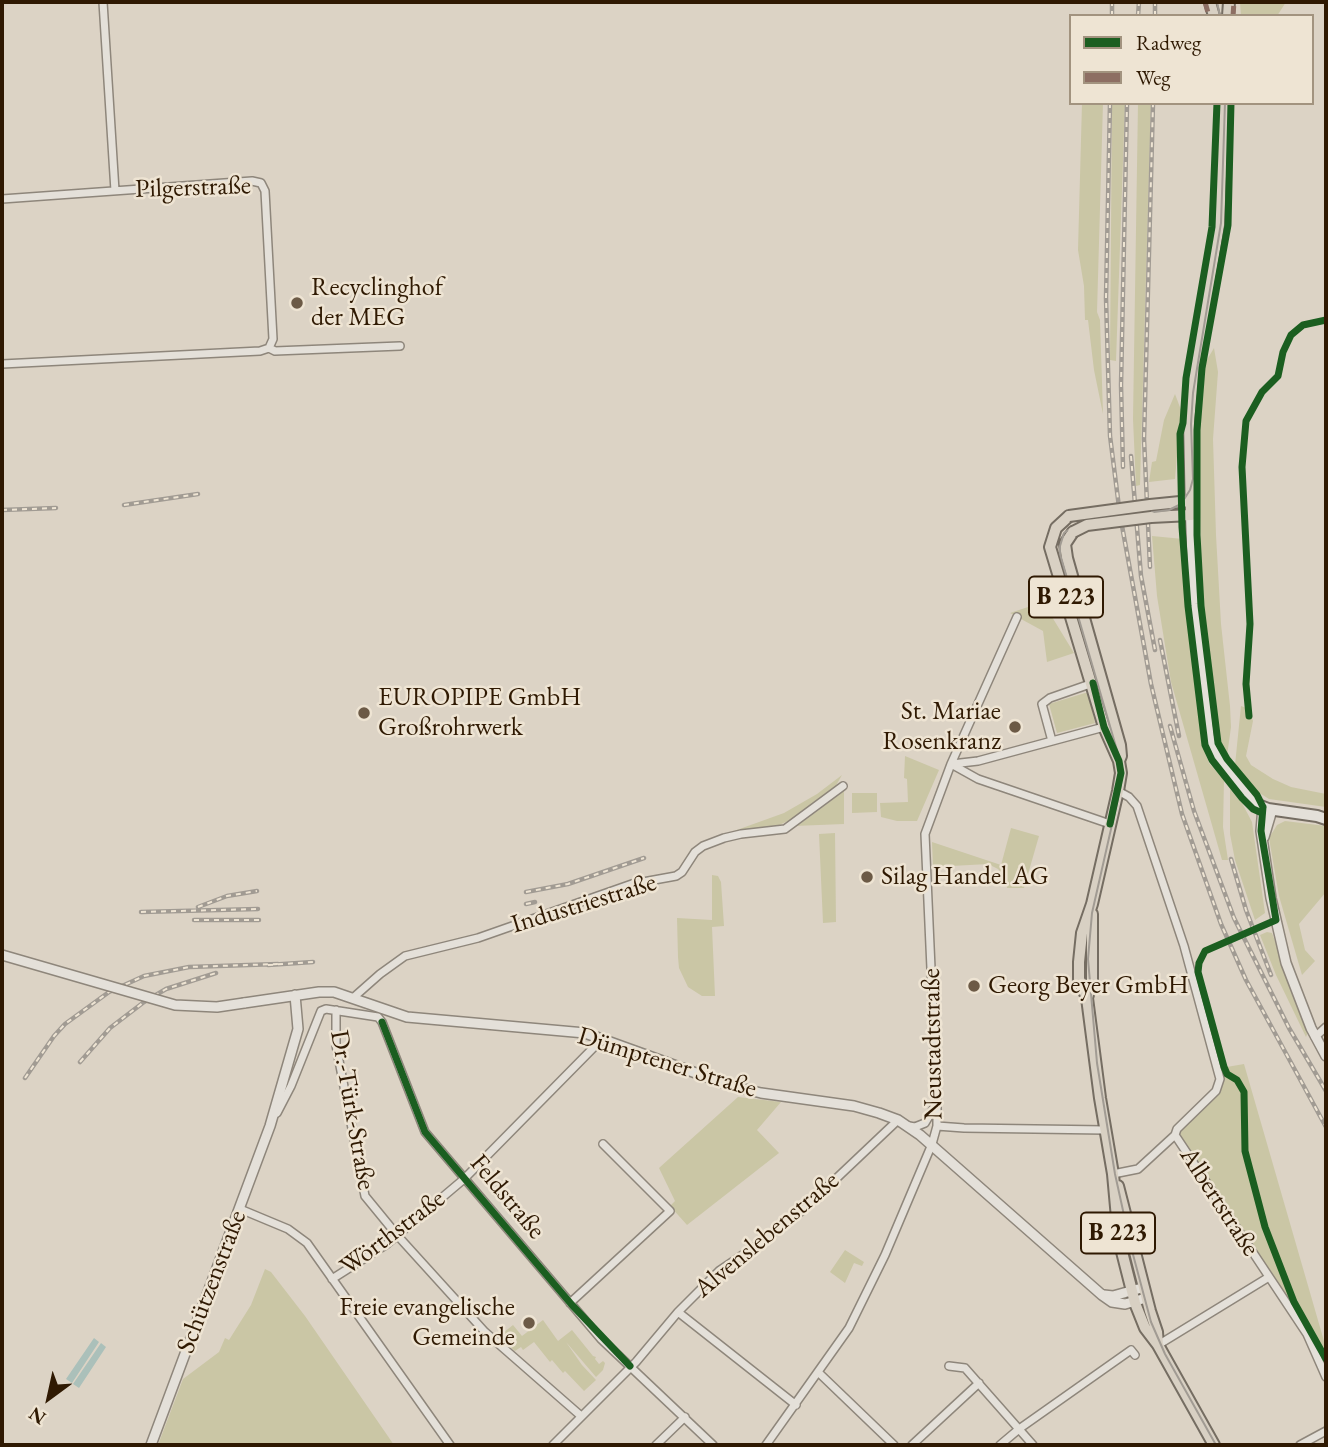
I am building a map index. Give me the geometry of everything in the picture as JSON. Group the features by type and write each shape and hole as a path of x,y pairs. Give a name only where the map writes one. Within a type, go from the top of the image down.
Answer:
{"main road":[{"path":"1224,105 1219,225 1192,383 1189,422 1194,604 1209,737 1214,752 1222,763 1247,794 1267,809 1323,816"},
{"name":"B 223","path":"1191,508 1069,516 1056,528 1050,547 1093,683 1104,727 1119,761 1121,773 1092,904 1082,933 1079,962 1079,979 1087,998 1105,1130 1114,1174 1119,1240 1139,1295 1145,1328 1158,1345 1214,1445"},
{"name":"B 223","path":"1119,761 1122,756 1120,745 1065,544 1073,532 1087,525 1150,511"}],"street":[{"path":"103,2 115,191"},
{"name":"Pilgerstraße","path":"2,199 252,181 261,183 265,191 273,339 269,348"},
{"path":"2,364 260,351 269,348 275,351 400,346"},
{"name":"Neustadtstraße","path":"766,1445 849,1328 886,1255 932,1144 937,1126 937,1102 925,834 951,764 1017,617"},
{"path":"1052,741 1042,704 1050,698 1093,683"},
{"path":"951,764 978,761 1104,727"},
{"path":"978,761 978,779"},
{"path":"951,764 978,779 1110,824"},
{"name":"Industriestraße","path":"354,998 405,956 478,938 632,884 676,876 703,846 741,834 785,829 843,786"},
{"path":"1114,1174 1138,1169 1175,1135 1177,1129 1216,1091 1220,1072 1184,946 1137,806 1129,797 1118,791"},
{"path":"1267,809 1261,831 1271,898 1286,962 1315,1037 1326,1056"},
{"name":"Dümptener Straße","path":"2,955 175,1005 217,1007 319,992 354,998 407,1017 585,1033 729,1085 761,1093 854,1106 898,1120 932,1144 1102,1295 1121,1304 1139,1295"},
{"name":"Schützenstraße","path":"152,1442 270,1126 298,1029 295,995"},
{"name":"Schützenstraße","path":"270,1126 291,1086 318,1015 326,1009 336,1010"},
{"name":"Feldstraße","path":"336,1010 374,1015 382,1021 425,1132 601,1339 713,1445"},
{"name":"Dr.-Türk-Straße","path":"336,1010 336,1045 363,1188 371,1205 485,1332 581,1416"},
{"path":"1315,1037 1326,1027"},
{"name":"Wörthstraße","path":"332,1279 387,1244 464,1179 603,1038"},
{"path":"908,1126 915,1127 925,1123 937,1102"},
{"name":"Alvenslebenstraße","path":"553,1445 719,1271 803,1210 898,1120"},
{"path":"937,1126 1105,1130"},
{"name":"Albertstraße","path":"1175,1135 1307,1334 1326,1377"},
{"path":"570,1303 670,1211 603,1144"},
{"path":"240,1209 299,1236 307,1243 450,1445"},
{"path":"1158,1345 1269,1277"},
{"path":"678,1312 796,1405"},
{"path":"1000,1445 1131,1350 1135,1355"},
{"path":"949,1366 965,1368 1033,1445"},
{"path":"818,1372 894,1445"},
{"path":"912,1445 979,1383"},
{"path":"656,1445 685,1417"},
{"path":"1300,1445 1326,1431"}],"shaded area":[{"path":"1240,2 1286,2 1278,14 1241,14"},
{"path":"1082,105 1103,105 1097,312 1100,320 1103,414 1088,320 1085,320 1084,286 1078,250"},
{"path":"1112,105 1125,105 1116,361 1110,360"},
{"path":"1138,105 1151,105 1140,485 1136,486 1133,419"},
{"path":"1214,348 1218,372 1213,439 1216,535 1231,727 1227,756 1220,743 1201,586 1199,431 1205,363"},
{"path":"1175,394 1181,410 1175,479 1149,482 1164,420"},
{"path":"1152,536 1183,539 1186,608 1204,750 1209,763 1224,780 1223,827 1228,860 1222,860 1171,682 1157,596"},
{"path":"1034,605 1049,612 1074,653 1047,662 1043,631 1010,613"},
{"path":"1088,693 1095,723 1057,733 1049,704"},
{"path":"1241,706 1249,709 1253,721 1246,756 1251,765 1291,787 1326,794 1326,807 1269,799 1258,792 1235,765"},
{"path":"905,756 939,770 917,821 897,821 881,817 880,803 908,802 907,779 904,778"},
{"path":"842,775 834,789 790,820 775,827 734,831 784,813 817,794"},
{"path":"1230,789 1242,803 1252,822 1265,913 1255,920 1235,860 1230,834"},
{"path":"844,791 844,824 794,826 800,824"},
{"path":"852,793 877,793 877,812 852,813"},
{"path":"1285,821 1326,826 1326,892 1299,924 1305,950 1315,961 1302,975 1279,896 1269,838 1277,825"},
{"path":"1011,828 1039,836 1024,888 1007,888 1006,877 988,864 933,867 932,842 1001,865"},
{"path":"835,833 836,922 823,923 819,834"},
{"path":"712,875 718,876 721,882 724,926 712,927 715,996 702,996 688,987 679,968 677,918 712,920"},
{"path":"1272,933 1308,1032 1306,1037 1260,935"},
{"path":"1244,1064 1326,1348 1326,1368 1308,1329 1177,1133 1216,1092 1221,1080 1221,1068"},
{"path":"738,1097 781,1102 757,1130 779,1153 687,1225 670,1206 675,1201 659,1168"},
{"path":"845,1250 864,1262 862,1266 854,1263 845,1283 830,1272"},
{"path":"265,1269 271,1272 305,1316 394,1445 158,1445 183,1379 219,1352 225,1338 229,1340 251,1305"},
{"path":"543,1320 558,1341 572,1330 599,1364 603,1361 605,1363 603,1370 596,1377 566,1342 596,1380 584,1391 565,1371 563,1373 552,1360 550,1362 534,1342 523,1350 521,1347 515,1351 498,1337 513,1325 522,1336"}],"water":[{"path":"94,1338 99,1342 72,1383 66,1379"},
{"path":"101,1343 106,1347 79,1388 73,1384"}],"tram line":[{"path":"1217,2 1220,14"},
{"path":"1216,1445 1165,1354 1151,1322 1115,1174 1097,1063 1088,959 1092,913 1121,785 1121,764 1060,554 1060,546 1064,533 1080,522 1169,510 1181,504 1190,490 1193,479 1193,393 1221,223 1225,105"}],"railway":[{"path":"1112,2 1112,14"},
{"path":"1138,14 1139,2"},
{"path":"1155,2 1155,14"},
{"path":"1110,105 1106,298 1110,436 1120,515 1151,684 1182,814 1221,924 1246,980 1326,1127"},
{"path":"1123,467 1121,385 1127,105"},
{"path":"1150,567 1144,439 1153,105"},
{"path":"1131,456 1141,576 1155,650"},
{"path":"124,505 198,494"},
{"path":"2,510 56,508"},
{"path":"1160,640 1179,736"},
{"path":"1170,726 1194,811 1234,918 1289,1028 1326,1091"},
{"path":"526,892 568,884 644,858"},
{"path":"1231,859 1246,910 1271,975"},
{"path":"198,907 227,896 257,891"},
{"path":"526,904 535,902"},
{"path":"141,912 258,909"},
{"path":"194,920 259,920"},
{"path":"268,965 313,962"},
{"path":"25,1078 65,1024 109,992 144,976 189,967 278,964"},
{"path":"80,1062 110,1028 144,1002 166,989 216,973"}],"marked path":[{"path":"1205,2 1208,14"},
{"path":"1233,14 1234,2"}],"cycle path":[{"path":"1217,105 1212,227 1186,378 1180,434 1182,527 1188,606 1205,745 1212,760 1242,798 1253,809 1262,813"},
{"path":"1231,105 1228,225 1202,368 1197,430 1197,535 1201,606 1218,743 1263,807"},
{"path":"1249,716 1246,684 1250,624 1242,467 1246,421 1262,392 1278,376 1283,352 1291,335 1303,325 1326,320"},
{"path":"1093,683 1104,727 1119,761 1121,773 1110,824"},
{"path":"1263,807 1261,831 1276,920 1205,951 1198,972 1224,1067 1244,1092 1245,1151 1265,1227 1294,1302 1326,1359"},
{"path":"382,1022 425,1132 572,1305 630,1366"}],"place":[{"name":"Recyclinghof der MEG","path":"297,303"},
{"name":"EUROPIPE GmbH Großrohrwerk","path":"364,713"},
{"name":"St. Mariae Rosenkranz","path":"1015,727"},
{"name":"Silag Handel AG","path":"867,877"},
{"name":"Georg Beyer GmbH","path":"974,986"},
{"name":"Freie evangelische Gemeinde","path":"529,1323"}]}
